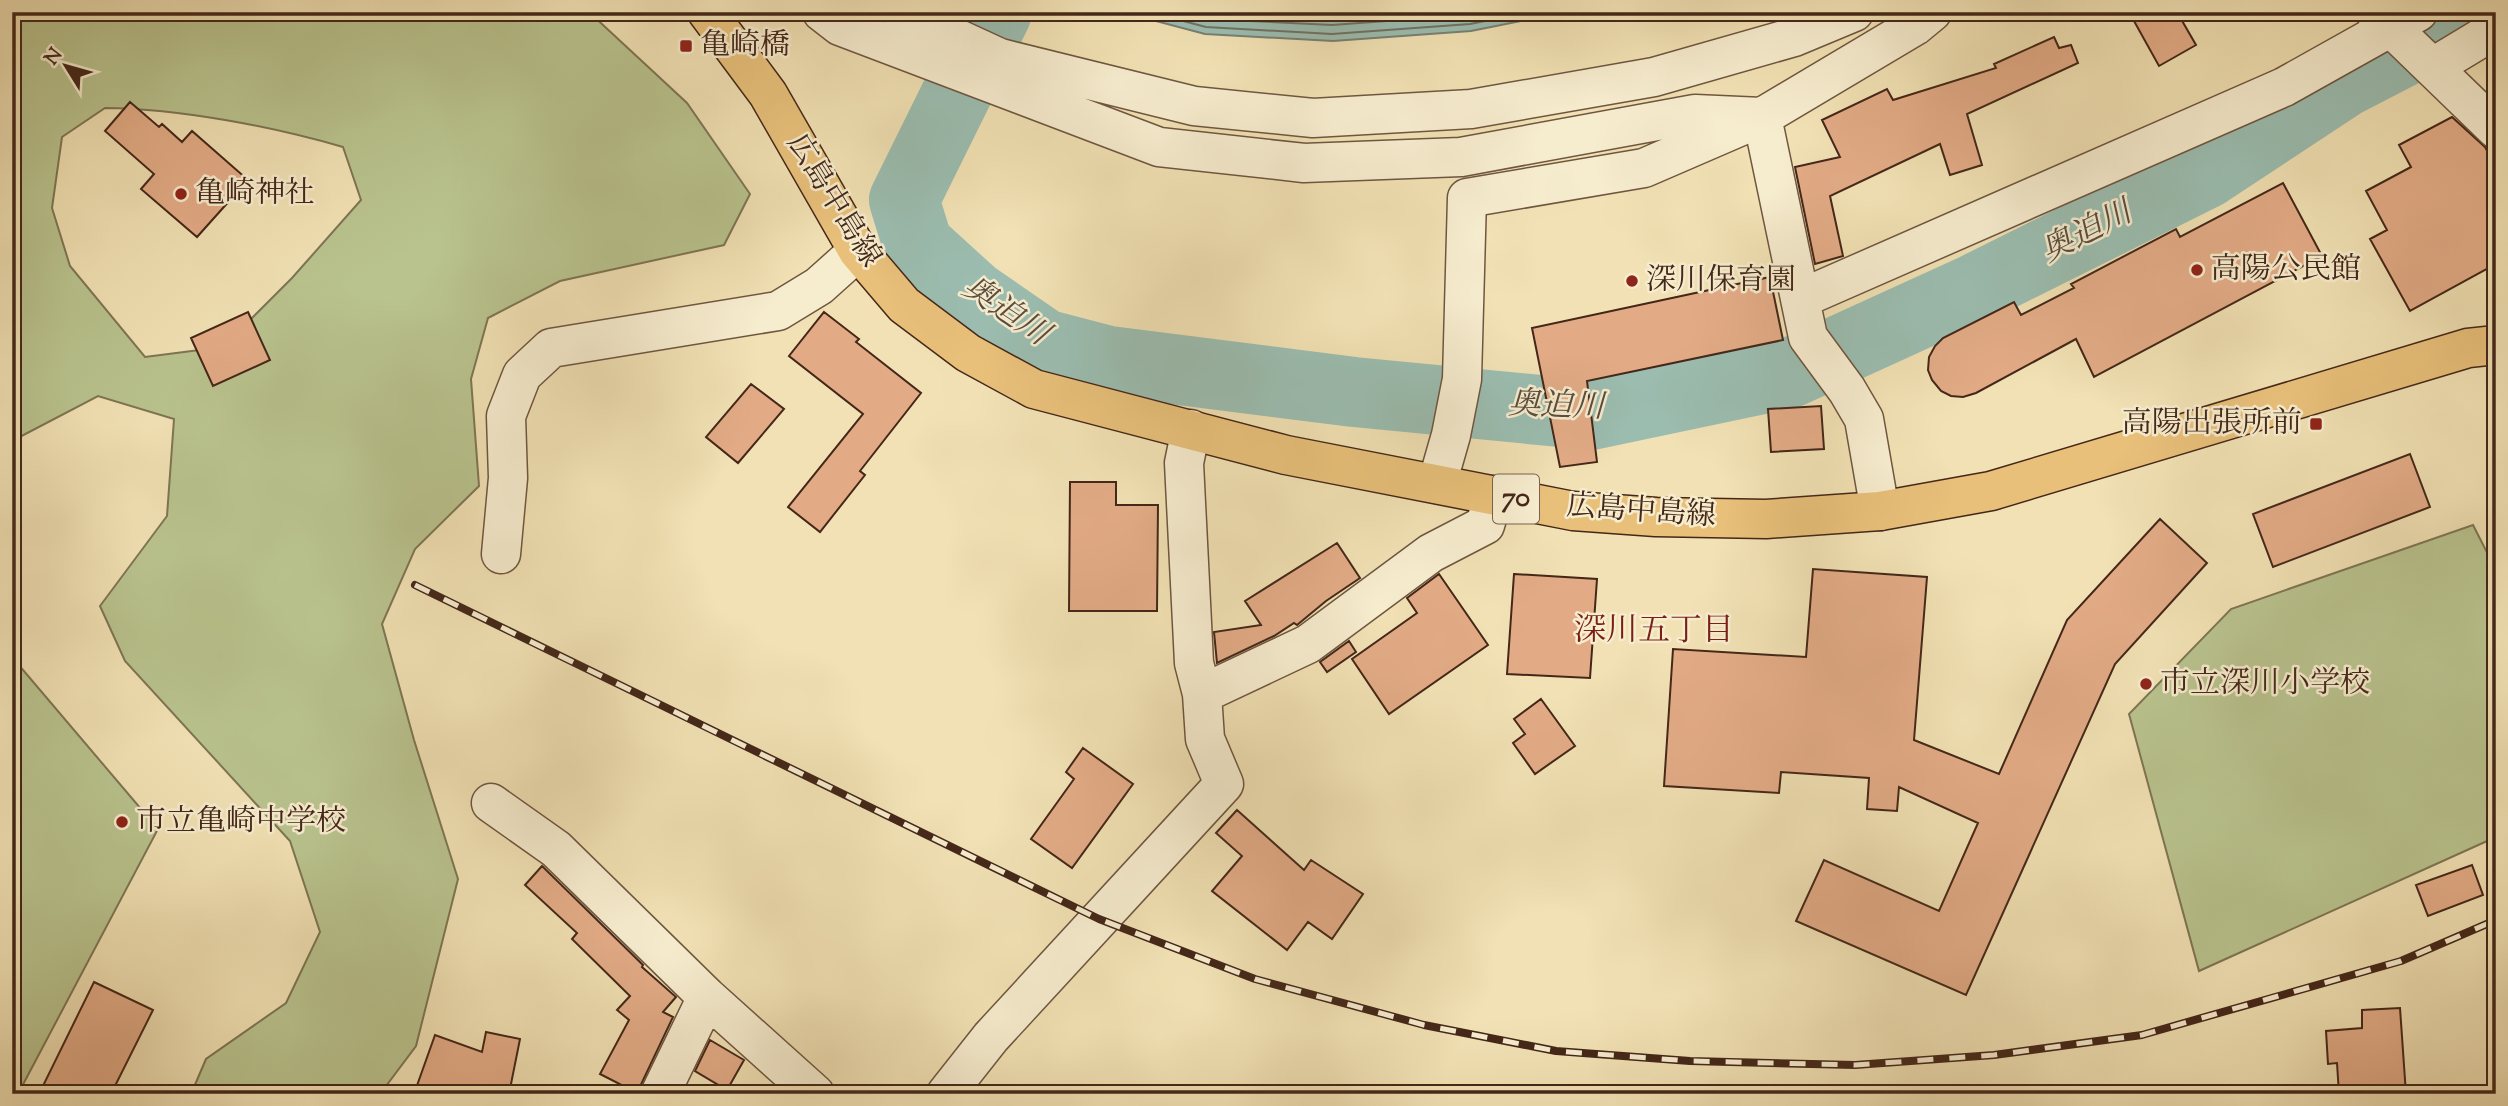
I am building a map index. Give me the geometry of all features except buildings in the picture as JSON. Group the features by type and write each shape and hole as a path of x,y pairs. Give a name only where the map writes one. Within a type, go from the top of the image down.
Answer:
{"main road":[{"name":"広島中島線","path":"706,12 768,94 858,251 904,305 968,353 1034,389 1286,455 1573,510 1656,517 1766,519 1880,511 1992,491 2468,348 2496,345"}],"street":[{"path":"822,12 840,26 1159,147 1304,163 1461,157 1695,114 1762,117"},
{"path":"900,12 1000,58 1194,106 1313,118 1471,109 1654,77 1794,37 1854,12"},
{"path":"1437,484 1451,435 1462,379 1467,198 1644,168 1762,117 1915,26 1932,12"},
{"path":"1800,299 2406,35 2496,29"},
{"path":"2406,35 2496,129"},
{"path":"1762,117 1808,337 1847,390 1864,419 1880,511"},
{"path":"501,554 508,478 506,416 522,375 551,348 778,312 818,286 858,251"},
{"path":"946,1094 991,1037 1224,784 1206,739 1202,694 1194,663 1184,463 1191,429"},
{"path":"1202,694 1308,644 1431,554 1486,525 1493,495"},
{"path":"491,803 556,849 707,997 815,1094"},
{"path":"660,1094 707,997"}],"green space":[{"path":"12,12 589,12 687,103 750,194 724,245 560,281 488,318 471,379 479,486 415,549 382,624 414,740 458,879 416,1046 380,1094 191,1094 206,1059 286,1003 320,932 290,841 125,661 100,606 167,516 174,419 98,396 12,441","holes":["105,108 225,120 343,147 361,200 292,278 223,347 145,357 70,266 52,208 62,137"]},
{"path":"2473,525 2496,570 2496,837 2199,971 2129,714 2231,609"},
{"path":"12,657 158,829 18,1094 12,1094"}],"water":[{"path":"1122,12 1566,12 1471,31 1333,41 1205,34"}],"waterway":[{"name":"奥迫川","path":"997,12 904,200 918,245 973,295 1044,344 1109,361 1354,392 1591,415 1790,373 1974,289 2205,174 2343,83 2480,12"}],"railway":[{"path":"415,585 1099,919 1255,979 1424,1025 1556,1051 1690,1061 1855,1065 1994,1055 2142,1035 2401,961 2496,920"}],"place":[{"name":"亀崎橋","path":"686,46"},
{"name":"亀崎神社","path":"181,194"},
{"name":"高陽公民館","path":"2197,270"},
{"name":"深川保育園","path":"1632,281"},
{"name":"高陽出張所前","path":"2316,424"},
{"name":"市立深川小学校","path":"2146,684"},
{"name":"市立亀崎中学校","path":"122,822"}],"district":[{"name":"深川五丁目","path":"1654,632"}]}
